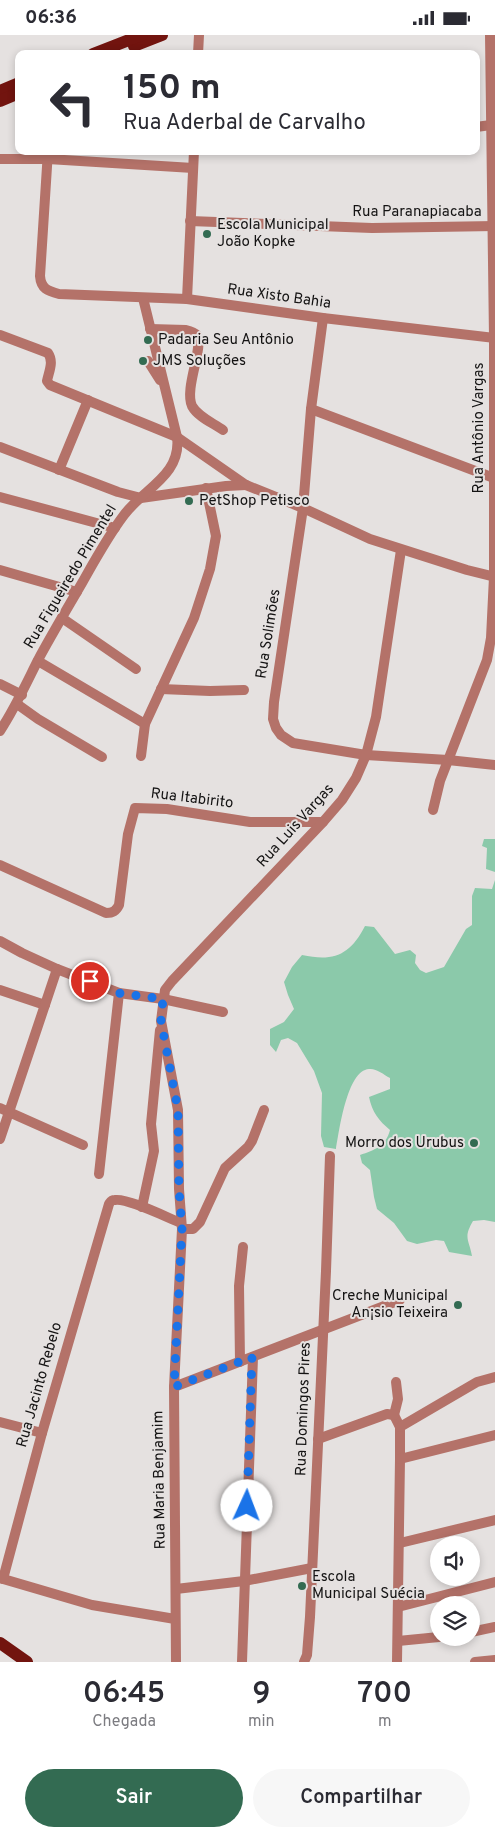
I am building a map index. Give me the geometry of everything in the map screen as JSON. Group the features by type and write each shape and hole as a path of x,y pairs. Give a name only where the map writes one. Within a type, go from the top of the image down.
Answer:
{"main road":[{"path":"125,50 162,35"},
{"path":"102,50 135,36"},
{"path":"0,91 15,85"},
{"path":"0,101 15,95"},
{"path":"0,1643 27,1662"}],"street":[{"path":"198,50 199,35"},
{"name":"Rua Antônio Vargas","path":"433,810 440,781 487,659 491,638 494,577 495,338 494,154 491,125 490,35"},
{"path":"480,126 491,125"},
{"path":"0,159 48,155 193,168"},
{"name":"Rua Xisto Bahia","path":"48,155 40,277 43,287 47,291 59,294 187,299 323,318 495,338"},
{"path":"187,299 194,155"},
{"name":"Rua Paranapiacaba","path":"190,221 372,228 494,226"},
{"name":"Rua Figueiredo Pimentel","path":"0,731 62,618 115,528 130,507 172,465 179,448 144,298"},
{"name":"Rua Solimões","path":"323,318 311,409 303,508 274,702 273,719 276,728 281,735 293,743 366,755 495,765"},
{"path":"150,329 192,331 196,335 198,343 190,399 198,413 223,430"},
{"path":"0,335 45,351 50,355 51,363 47,381 50,385 177,437 246,485 303,508 370,539 494,577"},
{"name":"Rua Figueiredo Pimentel","path":"148,361 165,389"},
{"path":"59,470 88,400"},
{"path":"311,409 494,477"},
{"path":"0,447 132,497 141,498 206,488 246,485"},
{"path":"141,756 145,724 194,618 210,569 216,536 206,488"},
{"path":"0,497 115,528"},
{"name":"Rua Luis Vargas","path":"163,999 165,990 172,981 323,822 342,800 356,778 366,755 376,717 401,550"},
{"path":"0,570 77,592"},
{"path":"62,618 136,669"},
{"path":"38,661 145,724"},
{"path":"0,684 19,699 38,719 102,757"},
{"path":"161,689 244,690"},
{"name":"Rua Itabirito","path":"0,865 106,913 114,912 119,905 128,834 135,808 167,809 250,821 323,822"},
{"path":"0,941 58,969 118,993 163,999 223,1012"},
{"path":"0,1139 4,1110 58,969"},
{"path":"0,990 45,1005"},
{"path":"99,1174 118,993"},
{"name":"Rua Maria Benjamim","path":"163,999 161,1021 178,1110 179,1189 182,1226 174,1387 176,1662"},
{"path":"161,1021 151,1124 154,1151 142,1207 182,1226 193,1229 200,1222 225,1168 252,1141 264,1110"},
{"path":"4,1110 84,1145"},
{"name":"Rua Domingos Pires","path":"304,1662 307,1655 310,1617 330,1156"},
{"name":"Rua Jacinto Rebelo","path":"1,1579 107,1208 111,1201 118,1200 142,1207"},
{"path":"240,1362 240,1286 243,1247"},
{"path":"174,1387 400,1300"},
{"path":"242,1662 252,1357"},
{"path":"400,1427 477,1382 495,1377"},
{"path":"396,1382 398,1399 394,1415 400,1427 397,1662"},
{"path":"318,1439 387,1414 394,1415"},
{"path":"0,1422 42,1433"},
{"path":"400,1459 495,1435"},
{"path":"400,1543 495,1520"},
{"path":"176,1589 244,1581 312,1568"},
{"path":"1,1579 92,1605 175,1619"},
{"path":"398,1607 495,1582"},
{"path":"480,1630 495,1627"},
{"path":"398,1641 430,1638"},
{"path":"475,1662 495,1660"}],"green space":[{"path":"484,839 495,839 495,872 486,869 487,848 482,846"},
{"path":"495,880 495,1222 473,1221 467,1235 472,1256 449,1252 444,1241 436,1240 417,1244 407,1241 394,1223 377,1209 370,1170 362,1163 360,1155 383,1144 390,1130 376,1116 369,1097 390,1089 390,1078 374,1069 361,1072 355,1080 345,1103 336,1149 324,1147 321,1136 322,1093 314,1071 297,1043 288,1038 281,1040 276,1052 270,1045 270,1029 284,1022 294,1009 284,982 292,967 302,955 332,957 340,954 353,944 365,926 374,927 395,954 410,950 416,955 415,963 420,970 426,973 444,967 466,929 472,925 472,896 475,888 492,889"}],"place":[{"name":"Escola Municipal João Kopke","path":"207,234"},
{"name":"Padaria Seu Antônio","path":"148,340"},
{"name":"JMS Soluções","path":"143,361"},
{"name":"PetShop Petisco","path":"189,501"},
{"name":"Morro dos Urubus","path":"474,1143"},
{"name":"Creche Municipal An¡sio Teixeira","path":"458,1305"},
{"name":"Escola Municipal Suécia","path":"302,1586"}],"route":[{"path":"90,981 118,993 163,999 161,1021 178,1110 179,1189 182,1229 174,1387 252,1357 247,1506"}]}
